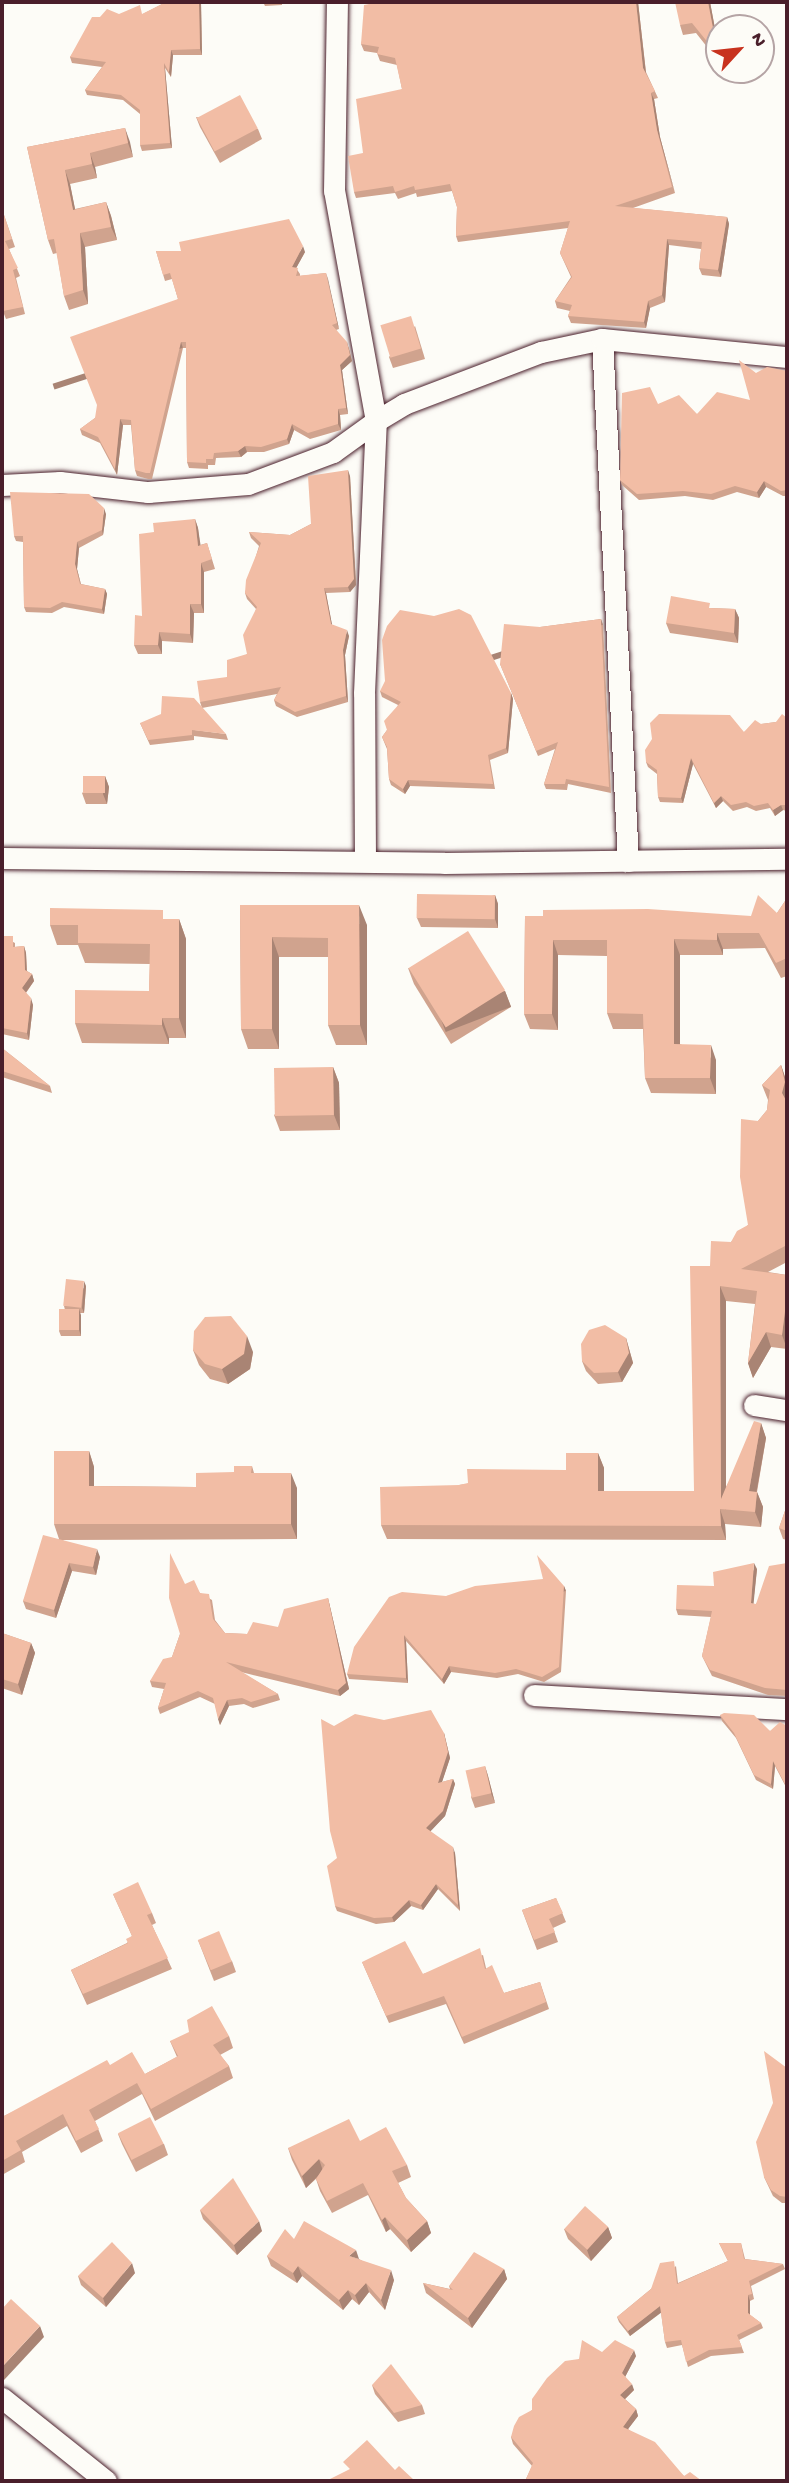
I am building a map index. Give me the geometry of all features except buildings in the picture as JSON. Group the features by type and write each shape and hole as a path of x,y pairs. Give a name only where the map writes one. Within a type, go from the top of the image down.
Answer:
{"street":[{"path":"337,2 334,191 376,421 365,692 365,861"},
{"path":"602,339 628,861"},
{"path":"2,485 60,482 148,492 248,484 332,452 404,404 541,352 602,339 787,357"},
{"path":"2,858 365,861 787,859"},
{"path":"754,1405 787,1410"},
{"path":"534,1696 787,1709"},
{"path":"2,2398 106,2481"}]}
